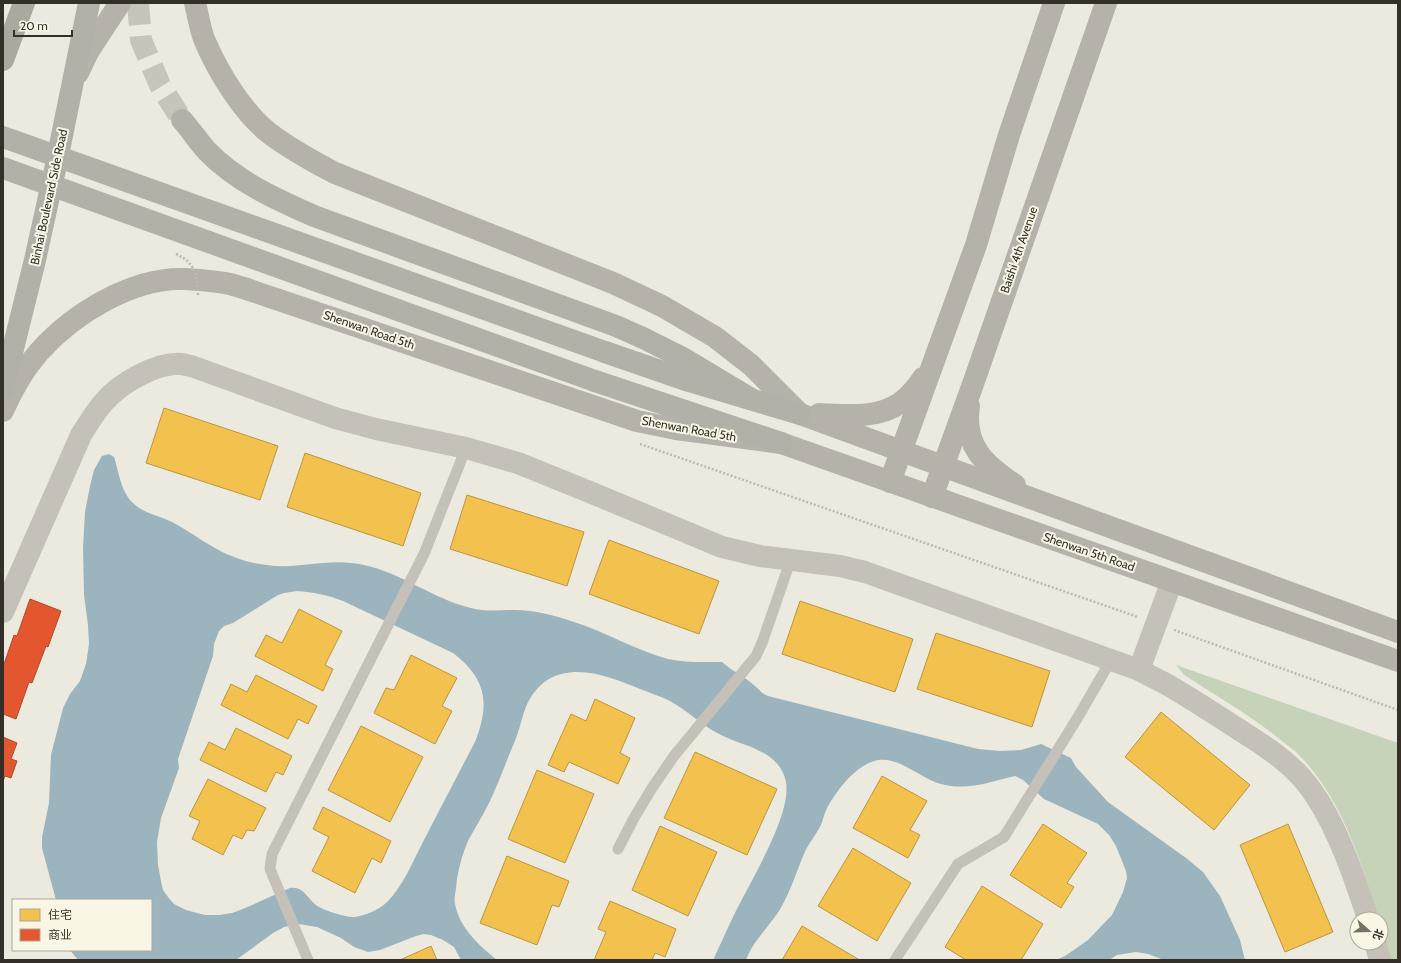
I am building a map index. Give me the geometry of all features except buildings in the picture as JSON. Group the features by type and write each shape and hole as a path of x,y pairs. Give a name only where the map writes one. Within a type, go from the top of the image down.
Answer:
{"highway":[{"path":"3,60 24,3"}],"main road":[{"name":"Binhai Boulevard Side Road","path":"3,389 35,260 74,83 89,3"},
{"path":"182,120 213,156 236,176 269,196 314,216 623,329 681,357 751,399"},
{"path":"3,137 605,352 689,381 800,414"},
{"path":"3,168 595,380 781,444"}],"street":[{"path":"74,83 88,52 120,3"},
{"path":"195,3 204,37 220,72 244,107 268,133 299,154 335,173 613,283 662,306 715,337 750,365 800,414 1398,632"},
{"path":"890,482 976,245 1009,135 1054,3"},
{"name":"Baishi 4th Avenue","path":"932,497 1106,3"},
{"name":"Shenwan Road 5th","path":"3,411 19,378 39,352 64,327 124,291 154,282 184,279 228,284 276,298 637,421 676,429 781,444"},
{"path":"3,612 81,435 93,415 104,401 116,390 137,377 154,369 182,364 334,418 376,429 466,448 518,463 722,547 760,556 840,566 865,572 1139,670 1168,685 1266,747 1301,777 1326,815 1340,844 1354,877 1365,911"},
{"path":"800,414 859,415 889,409 901,403 913,392 933,365"},
{"path":"973,384 968,415 972,442 983,460 998,474 1037,500"},
{"name":"Shenwan 5th Road","path":"781,444 1398,661"},
{"path":"1139,670 1172,581"}],"lane":[{"path":"307,958 270,869 272,854 424,554 466,448"},
{"path":"618,849 641,806 674,756 756,656 762,643 791,559"},
{"path":"895,960 958,864 1004,837 1078,717 1111,660"}],"path":[{"path":"172,252 192,264 196,274 198,296"},
{"path":"635,443 1156,623 1398,710"}],"green space":[{"path":"1176,665 1398,743 1398,960 1391,960 1388,951 1389,911 1376,911 1348,830 1325,788 1312,769 1296,752 1277,737 1184,675"}],"water":[{"path":"109,454 114,457 121,482 133,503 147,512 180,526 218,550 241,559 276,566 337,562 364,565 391,574 444,599 471,608 487,610 522,610 544,613 586,626 644,651 668,659 688,662 722,662 768,696 978,749 1000,751 1021,750 1041,744 1071,758 1076,767 1108,802 1203,872 1220,896 1240,940 1245,960 1164,960 1148,954 1136,952 1117,955 1109,960 1056,960 1065,956 1088,940 1112,915 1123,892 1127,878 1126,871 1116,846 1109,835 1098,824 1044,799 1023,780 1015,776 978,785 960,787 951,786 926,778 895,762 879,760 863,766 848,778 836,793 825,812 821,825 806,850 790,890 780,910 754,945 746,960 713,960 730,922 776,831 786,796 786,782 782,771 776,762 759,750 712,730 670,701 607,677 583,672 572,672 560,674 549,679 532,695 526,707 516,738 496,787 485,811 469,839 462,857 457,877 455,897 458,913 461,921 471,936 497,960 461,960 454,947 443,940 424,934 380,950 368,952 354,947 341,938 317,927 299,924 284,927 273,933 236,960 78,960 71,951 152,951 152,899 56,899 42,848 42,837 49,803 51,755 63,708 70,694 80,681 86,664 89,644 84,595 83,548 85,512 94,470 102,456","holes":["297,591 315,593 343,601 453,653 464,663 479,683 484,704 483,716 475,742 403,882 393,896 380,908 354,917 346,916 319,907 303,891 290,888 232,913 205,915 186,910 174,904 163,890 158,865 157,842 161,818 179,768 178,759 213,656 214,644 219,631 224,626 233,623 278,595"]}],"tunnel":[{"path":"138,3 141,40 160,85 182,120"}]}
